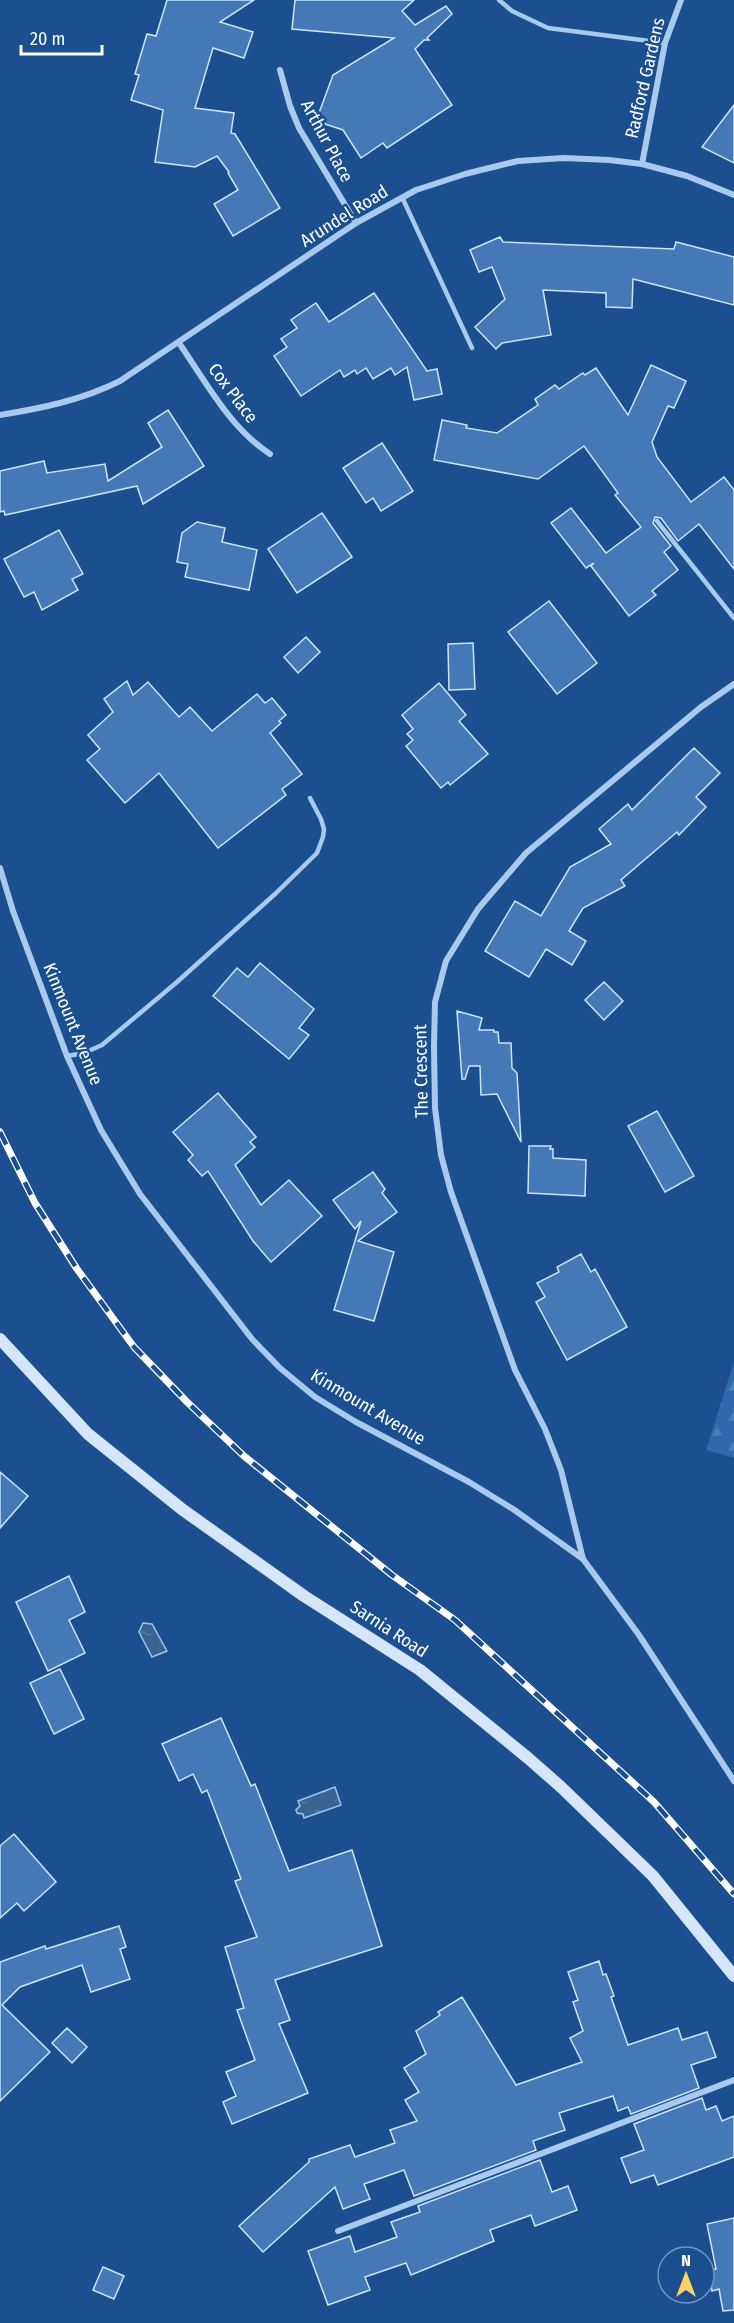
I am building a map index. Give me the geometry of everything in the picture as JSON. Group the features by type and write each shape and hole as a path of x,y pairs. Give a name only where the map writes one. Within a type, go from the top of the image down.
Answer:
{"main road":[{"name":"Sarnia Road","path":"0,1339 88,1434 183,1510 304,1596 420,1670 537,1765 653,1876 734,1976"}],"street":[{"name":"Radford Gardens","path":"642,164 665,43 681,0"},
{"name":"Arthur Place","path":"280,70 299,128 356,223"},
{"name":"Arundel Road","path":"0,415 41,408 96,393 120,381 356,223 416,190 446,180 518,161 564,158 609,160 642,164 687,176 734,195"},
{"name":"Cox Place","path":"179,343 238,427 254,443 270,454"},
{"name":"The Crescent","path":"583,1559 561,1470 545,1429 515,1370 451,1192 441,1155 435,1108 435,1002 446,961 477,909 526,853 701,706 734,684"},
{"name":"Kinmount Avenue","path":"0,868 13,910 67,1056 101,1130 140,1194 252,1339 280,1368 315,1397 356,1422 478,1487 583,1559 639,1635 734,1782"},
{"path":"338,2230 734,2080"}],"lane":[{"path":"499,0 512,11 548,28 665,43"},
{"path":"402,197 472,348"},
{"path":"657,521 734,618"},
{"path":"67,1056 102,1046 177,982 317,852 324,829 310,798"}],"green space":[{"path":"734,1362 734,1458 706,1450"}],"water":[{"path":"143,1623 152,1624 167,1651 152,1657 139,1632"},
{"path":"335,1787 341,1805 304,1818 303,1814 297,1813 296,1810 300,1806 298,1801"}],"building":[{"path":"167,0 254,0 220,22 253,32 244,58 213,48 195,108 234,113 231,133 235,134 280,208 233,236 214,204 238,190 229,172 217,156 195,167 155,162 163,110 131,100 139,75 135,74 147,34 156,36"},
{"path":"295,0 414,0 402,11 415,25 446,6 452,14 427,38 429,40 424,40 415,49 452,105 387,148 383,143 361,158 343,130 316,121 333,75 394,38 292,29"},
{"path":"734,105 734,163 702,147"},
{"path":"500,237 503,242 674,249 676,242 734,257 734,305 633,279 632,308 606,307 606,293 543,290 551,335 502,343 496,349 475,327 505,299 492,267 479,272 470,250"},
{"path":"374,293 427,371 437,369 442,394 414,400 407,367 395,375 391,368 373,379 366,368 357,374 355,370 344,377 340,370 301,396 274,356 287,347 281,339 297,328 291,320 316,303 329,322"},
{"path":"651,365 686,381 674,408 668,406 652,442 657,457 691,502 724,477 734,490 734,569 699,524 678,541 661,518 655,517 653,523 671,546 664,552 678,570 652,591 656,595 629,616 591,566 594,563 586,568 551,523 571,508 606,553 641,527 615,495 618,493 584,446 538,479 434,460 442,420 467,425 466,428 497,433 538,405 535,399 555,385 559,389 583,373 585,375 596,368 628,415"},
{"path":"168,410 204,466 143,504 137,486 5,515 4,511 0,512 0,471 44,461 47,473 105,464 108,481 162,447 148,423"},
{"path":"382,443 413,491 381,511 373,498 366,503 343,468"},
{"path":"322,513 352,557 297,593 268,549"},
{"path":"197,522 225,528 222,542 257,550 249,590 185,577 188,564 177,562 182,533"},
{"path":"59,530 83,574 72,579 78,590 42,610 34,592 24,597 4,559"},
{"path":"549,601 597,663 557,694 508,632"},
{"path":"306,637 320,652 298,673 284,657"},
{"path":"473,643 475,689 449,690 448,644"},
{"path":"127,681 133,695 148,682 179,717 190,707 212,731 257,694 265,703 272,698 286,715 270,733 302,774 282,789 286,795 218,848 159,773 125,803 87,760 100,749 88,735 113,712 104,699"},
{"path":"439,683 466,715 459,721 488,754 450,785 448,782 441,788 406,746 413,740 407,734 413,729 402,715"},
{"path":"694,748 720,773 696,797 706,807 679,835 677,832 621,880 625,886 583,908 569,931 586,941 572,965 546,949 529,977 485,951 515,901 541,916 570,867 611,844 599,829 628,804 632,810"},
{"path":"260,963 314,1009 299,1028 309,1035 289,1059 213,996 237,968 248,977"},
{"path":"604,982 623,1001 604,1020 585,1000"},
{"path":"457,1011 482,1018 479,1030 494,1030 498,1032 499,1043 511,1043 512,1068 517,1073 521,1142 497,1094 481,1095 480,1066 469,1066 465,1079 462,1079"},
{"path":"218,1093 256,1137 250,1142 255,1147 235,1165 261,1205 289,1180 322,1216 271,1262 253,1241 208,1171 202,1176 188,1160 193,1155 173,1132"},
{"path":"657,1111 694,1176 665,1192 628,1126"},
{"path":"529,1146 551,1146 553,1158 586,1160 585,1196 528,1193"},
{"path":"373,1172 385,1189 382,1193 397,1212 358,1241 394,1252 374,1321 334,1310 361,1221 355,1229 333,1200"},
{"path":"581,1254 591,1272 595,1269 627,1327 567,1360 536,1302 545,1297 537,1283 559,1272 557,1267"},
{"path":"0,1472 28,1496 0,1528"},
{"path":"69,1576 85,1612 69,1620 85,1653 48,1671 16,1602"},
{"path":"60,1669 84,1719 54,1734 30,1683"},
{"path":"221,1718 251,1786 255,1784 289,1871 352,1850 382,1946 275,1980 290,2020 279,2024 308,2093 232,2124 223,2102 236,2096 226,2072 255,2060 237,2010 244,2008 225,1947 257,1937 235,1881 241,1879 207,1790 202,1793 193,1774 179,1781 162,1744"},
{"path":"14,1834 56,1882 24,1911 17,1903 0,1918 0,1846"},
{"path":"119,1926 126,1947 120,1949 130,1979 91,1992 82,1965 20,1987 2,2005 50,2052 0,2101 0,1962 45,1946 46,1949"},
{"path":"599,1961 603,1975 606,1974 614,1996 611,1997 628,2045 678,2028 682,2040 707,2032 716,2057 691,2065 699,2088 631,2114 628,2107 618,2111 613,2096 559,2113 565,2130 533,2141 536,2150 414,2196 404,2170 364,2184 370,2199 343,2209 335,2187 263,2252 239,2226 309,2162 309,2159 350,2145 355,2157 395,2143 390,2130 417,2121 405,2100 419,2092 404,2068 426,2054 416,2031 440,2015 438,2012 462,1997 516,2085 582,2062 570,2038 583,2031 573,2002 578,2000 568,1972"},
{"path":"67,2028 87,2047 72,2063 52,2043"},
{"path":"702,2098 706,2110 716,2106 722,2121 734,2116 734,2157 658,2185 654,2175 631,2183 621,2158 644,2150 634,2124"},
{"path":"540,2160 552,2192 568,2186 577,2210 535,2226 531,2215 490,2230 494,2241 411,2275 406,2263 365,2277 370,2290 328,2305 308,2251 350,2236 355,2252 397,2237 391,2222 420,2212 418,2206"},
{"path":"734,2218 734,2310 723,2311 719,2289 716,2290 716,2245 711,2245 707,2224"},
{"path":"103,2267 124,2276 114,2299 93,2290"}],"railway":[{"path":"0,1132 35,1203 77,1269 134,1347 244,1456 392,1575 455,1620 654,1802 734,1894"}]}
